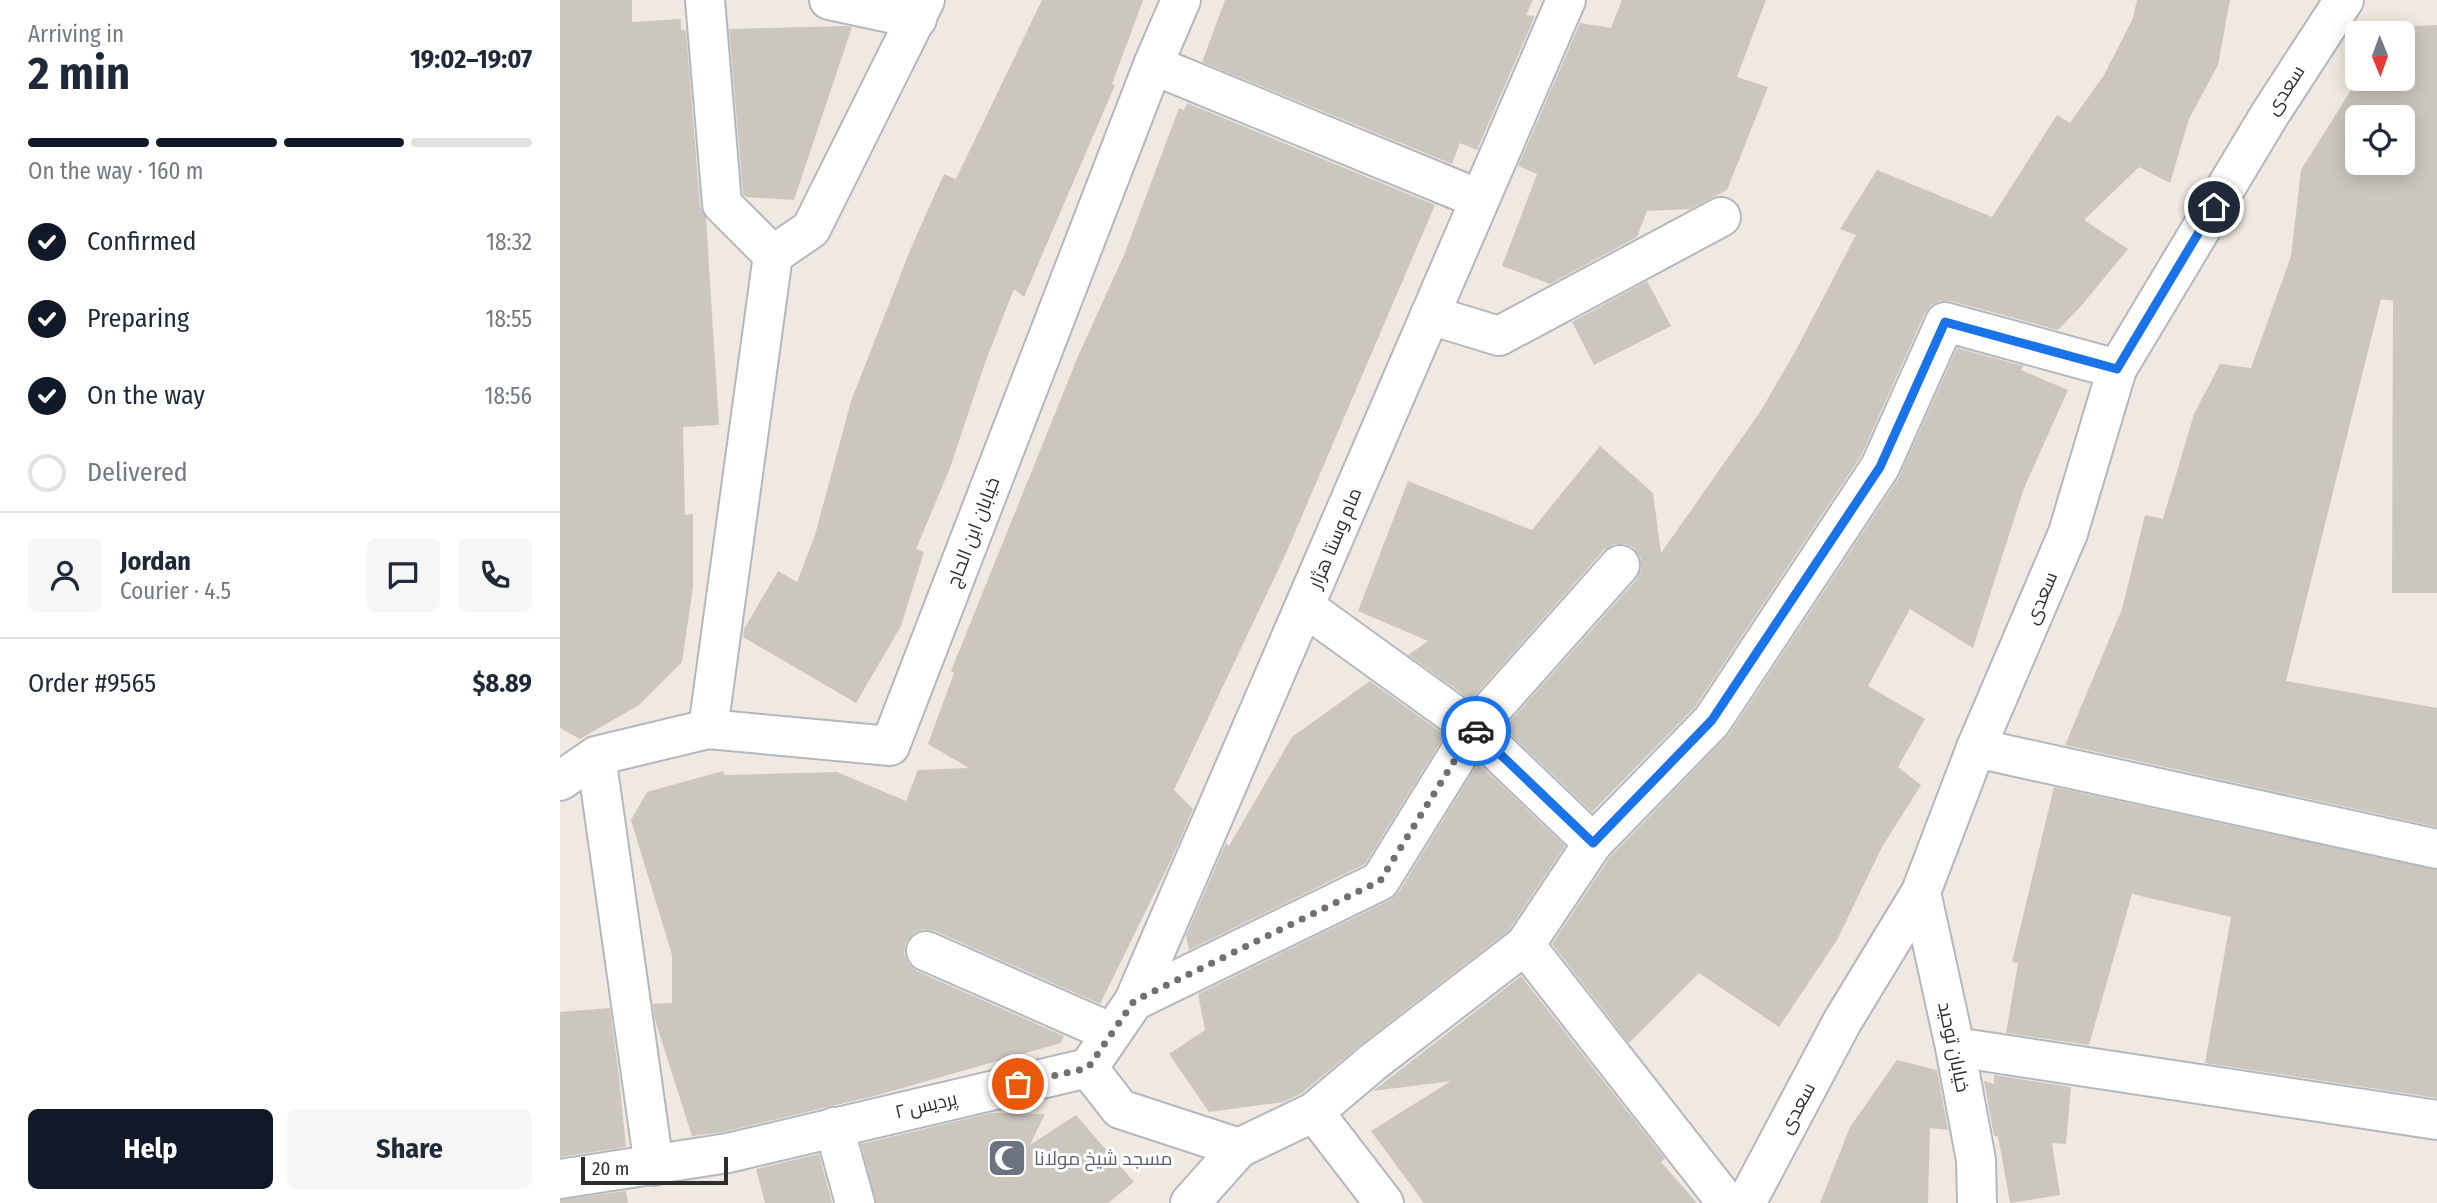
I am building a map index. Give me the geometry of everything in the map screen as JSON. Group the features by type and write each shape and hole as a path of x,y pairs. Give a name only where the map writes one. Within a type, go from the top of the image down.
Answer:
{"street":[{"path":"705,0 722,204 773,255"},
{"path":"708,729 773,255 811,229 921,10 829,0"},
{"name":"خیابان ابن الحاج","path":"560,781 596,756 708,729 890,746 1153,65 1181,0"},
{"name":"مام وستا هژار","path":"1088,1068 1134,1001 1566,0"},
{"name":"سعدی","path":"1746,1203 1842,1022 1921,892 1976,748 2068,533 2117,369 2270,114 2344,0"},
{"path":"1153,65 1479,200"},
{"path":"1430,315 1499,336 1721,217"},
{"path":"1190,1203 1239,1148 1314,1112 1373,1062 1525,945 1593,843 1712,720 1880,467 1945,322 2117,369"},
{"path":"1134,1001 1380,881 1474,729 1620,565"},
{"path":"1305,607 1474,729 1593,843"},
{"path":"1976,748 2437,849"},
{"path":"596,756 654,1166"},
{"name":"خیابان توحید","path":"1921,892 1955,1047 1976,1160 1976,1203"},
{"path":"1525,945 1727,1203"},
{"path":"926,951 1112,1033"},
{"path":"1955,1047 2437,1119"},
{"path":"1088,1068 1120,1108 1239,1148"},
{"name":"پردیس ۲","path":"560,1179 728,1153 1088,1068"},
{"path":"1314,1112 1384,1203"},
{"path":"834,1127 855,1203"}],"building":[{"path":"560,0 632,0 632,22 681,19 681,30 686,30 700,206 706,218 719,425 683,427 685,515 693,514 693,587 682,662 639,705 580,739 560,728"},
{"path":"1042,0 1143,0 1112,84 1115,85 1024,297 1014,289 986,360 950,468 916,549 924,552 901,626 856,703 743,637 744,629 778,571 797,582 815,535 851,401 911,248 944,174 956,179"},
{"path":"1225,0 1533,0 1526,15 1535,16 1477,150 1460,143 1452,164 1202,62"},
{"path":"1622,0 1766,0 1737,77 1768,87 1727,190 1690,209 1647,211 1637,237 1550,284 1502,266 1537,174 1518,166 1580,23 1611,28"},
{"path":"2137,0 2230,0 2218,65 2189,119 2170,183 2139,167 2084,220 2128,249 2058,330 1951,301 1940,301 1931,305 1861,456 1695,707 1592,812 1504,728 1636,580 1641,570 1641,559 1634,548 1625,544 1614,544 1604,550 1471,700 1408,655 1428,641 1358,611 1408,481 1532,530 1600,446 1653,493 1661,553 1760,412 1796,350 1856,235 1840,229 1877,170 1992,217 2057,115 2070,123 2104,75 2133,18"},
{"path":"2437,25 2437,593 2392,593 2393,301 2381,299 2286,681 2437,708 2437,827 2065,745 2122,609 2145,515 2163,519 2194,414 2220,364 2251,368 2291,256 2301,170 2350,91 2415,91 2415,26"},
{"path":"852,27 794,200 746,197 743,194 729,29"},
{"path":"1187,103 1435,205 1287,551 1174,790 1193,809 1172,858 1100,1004 935,931 923,929 914,933 906,942 904,954 909,964 917,971 1064,1036 1061,1043 874,1096 723,1132 692,1136 655,1020 653,1004 672,1003 672,955 631,820 647,792 723,771 725,775 837,772 906,801 918,770 969,768 928,744 954,673 951,671 1079,354 1124,255 1179,108 1184,110"},
{"path":"1647,281 1671,326 1594,365 1572,322"},
{"path":"1957,348 2024,366 2021,370 2068,390 2024,488 1973,648 1910,609 1868,686 1925,719 1898,767 1921,785 1882,847 1837,940 1779,1027 1699,973 1629,1043 1552,944 1610,857 1730,733 1898,479"},
{"path":"1370,681 1445,735 1365,864 1189,950 1186,935 1226,843 1229,846 1292,737"},
{"path":"1478,763 1565,846 1509,930 1302,1093 1284,1102 1209,1112 1169,1054 1205,1030 1198,994 1390,900 1399,892"},
{"path":"2054,787 2437,870 2437,1098 2205,1063 2231,917 2132,894 2089,1045 2006,1033 2018,963 2012,962"},
{"path":"1521,976 1665,1159 1661,1162 1697,1203 1424,1203 1371,1131 1451,1081 1373,1091"},
{"path":"610,1008 626,1147 560,1157 560,1012"},
{"path":"1897,1060 1937,1070 1948,1130 1930,1128 1928,1203 1820,1203 1850,1127"},
{"path":"1994,1075 2071,1087 2066,1144 2052,1143 2060,1195 2010,1203 1998,1136 1994,1136 1984,1081 1994,1084"},
{"path":"991,1113 1045,1114 1030,1145 1076,1115 1134,1182 1108,1203 876,1203 861,1144"},
{"path":"819,1154 832,1203 765,1203 756,1169"},
{"path":"626,1191 628,1203 560,1203 560,1200"}],"way so far":[{"path":"1018,1084 1088,1068 1134,1001 1380,881 1474,729 1476,731"}],"place":[{"name":"مسجد شیخ مولانا","path":"1007,1158"}],"route":[{"path":"1476,731 1593,843 1712,720 1880,467 1945,322 2117,369 2214,207"}]}
